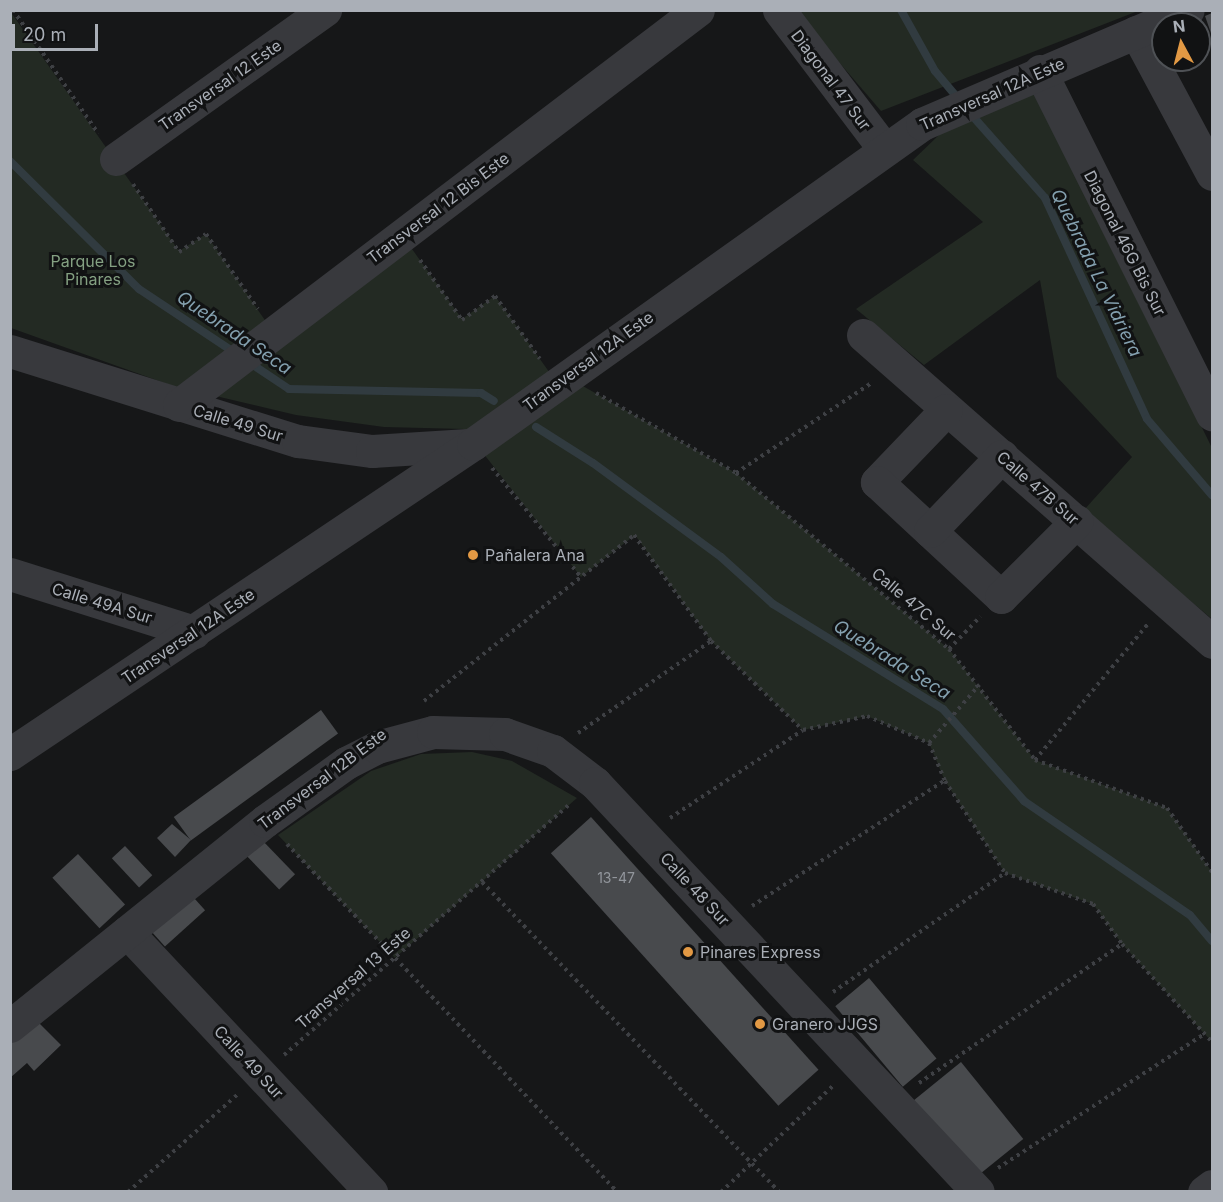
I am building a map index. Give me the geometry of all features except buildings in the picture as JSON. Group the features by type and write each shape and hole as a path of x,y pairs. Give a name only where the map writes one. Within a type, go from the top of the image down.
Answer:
{"street":[{"name":"Transversal 12 Este","path":"116,159 325,10"},
{"name":"Transversal 12 Bis Este","path":"178,405 698,10"},
{"name":"Diagonal 47 Sur","path":"779,10 884,149"},
{"name":"Transversal 12A Este","path":"10,754 473,444 884,149 937,116 984,94 1188,10"},
{"path":"1136,32 1212,174"},
{"name":"Diagonal 46G Bis Sur","path":"1040,71 1212,414"},
{"name":"Calle 47B Sur","path":"863,335 1212,642"},
{"name":"Calle 49 Sur","path":"10,351 178,405 336,448 408,451 473,444"},
{"path":"946,410 877,482 1001,597 1077,521"},
{"path":"930,531 1002,456"},
{"name":"Calle 49A Sur","path":"10,574 194,632"},
{"name":"Calle 48 Sur","path":"346,763 406,737 457,730 505,734 553,751 595,783 975,1188"},
{"name":"Transversal 12B Este","path":"10,1026 265,821 346,763"},
{"name":"Calle 49 Sur","path":"127,932 371,1191"},
{"path":"1204,1191 1212,1186"}],"path":[{"name":"Calle 47C Sur","path":"402,235 462,320 495,297 562,380 736,473 950,649 1035,760"},
{"path":"736,473 897,367"},
{"path":"473,444 581,577"},
{"path":"418,706 634,535 711,641 803,730"},
{"path":"950,649 1001,597"},
{"path":"1166,602 1035,760 1167,808 1212,872"},
{"path":"553,751 711,641"},
{"path":"929,743 979,685"},
{"path":"644,835 803,730 867,716 929,743 945,781 1005,873 1093,904 1122,944 1212,1042"},
{"path":"726,922 945,781"},
{"name":"Transversal 13 Este","path":"128,1191 595,783"},
{"path":"265,821 617,1191"},
{"path":"807,1010 1005,873"},
{"path":"482,882 779,1191"},
{"path":"893,1101 1122,944"},
{"path":"975,1188 1204,1034"},
{"path":"721,1191 857,1062"}],"green space":[{"name":"Parque Los Pinares","path":"10,11 179,251 206,234 273,332 402,235 462,319 495,296 557,383 567,377 736,473 949,649 1035,760 1167,808 1212,872 1212,1042 1122,944 1093,904 1005,873 945,781 929,743 867,716 803,730 711,641 635,535 581,577 464,429 384,427 296,415 173,386 11,328"},
{"path":"795,11 1138,11 881,111"},
{"path":"1036,89 1212,448 1212,619 1083,511 1132,457 1057,377 1040,280 924,365 856,309 983,222 913,160 941,133"},
{"path":"472,752 512,761 577,798 395,958 278,835 371,771 421,754"}],"waterway":[{"name":"Quebrada La Vidriera","path":"901,10 935,71 959,100"},
{"name":"Quebrada La Vidriera","path":"969,112 1045,198 1147,419 1212,495"},
{"name":"Quebrada Seca","path":"10,161 139,289 237,354"},
{"name":"Quebrada Seca","path":"247,361 289,389 481,393 494,401"},
{"name":"Quebrada Seca","path":"536,427 593,463 721,557 773,604 943,709 1024,801 1190,915 1212,941"}],"place":[{"name":"Pañalera Ana","path":"473,555"},
{"name":"Pinares Express","path":"688,952"},
{"name":"Granero JJGS","path":"760,1024"}]}
